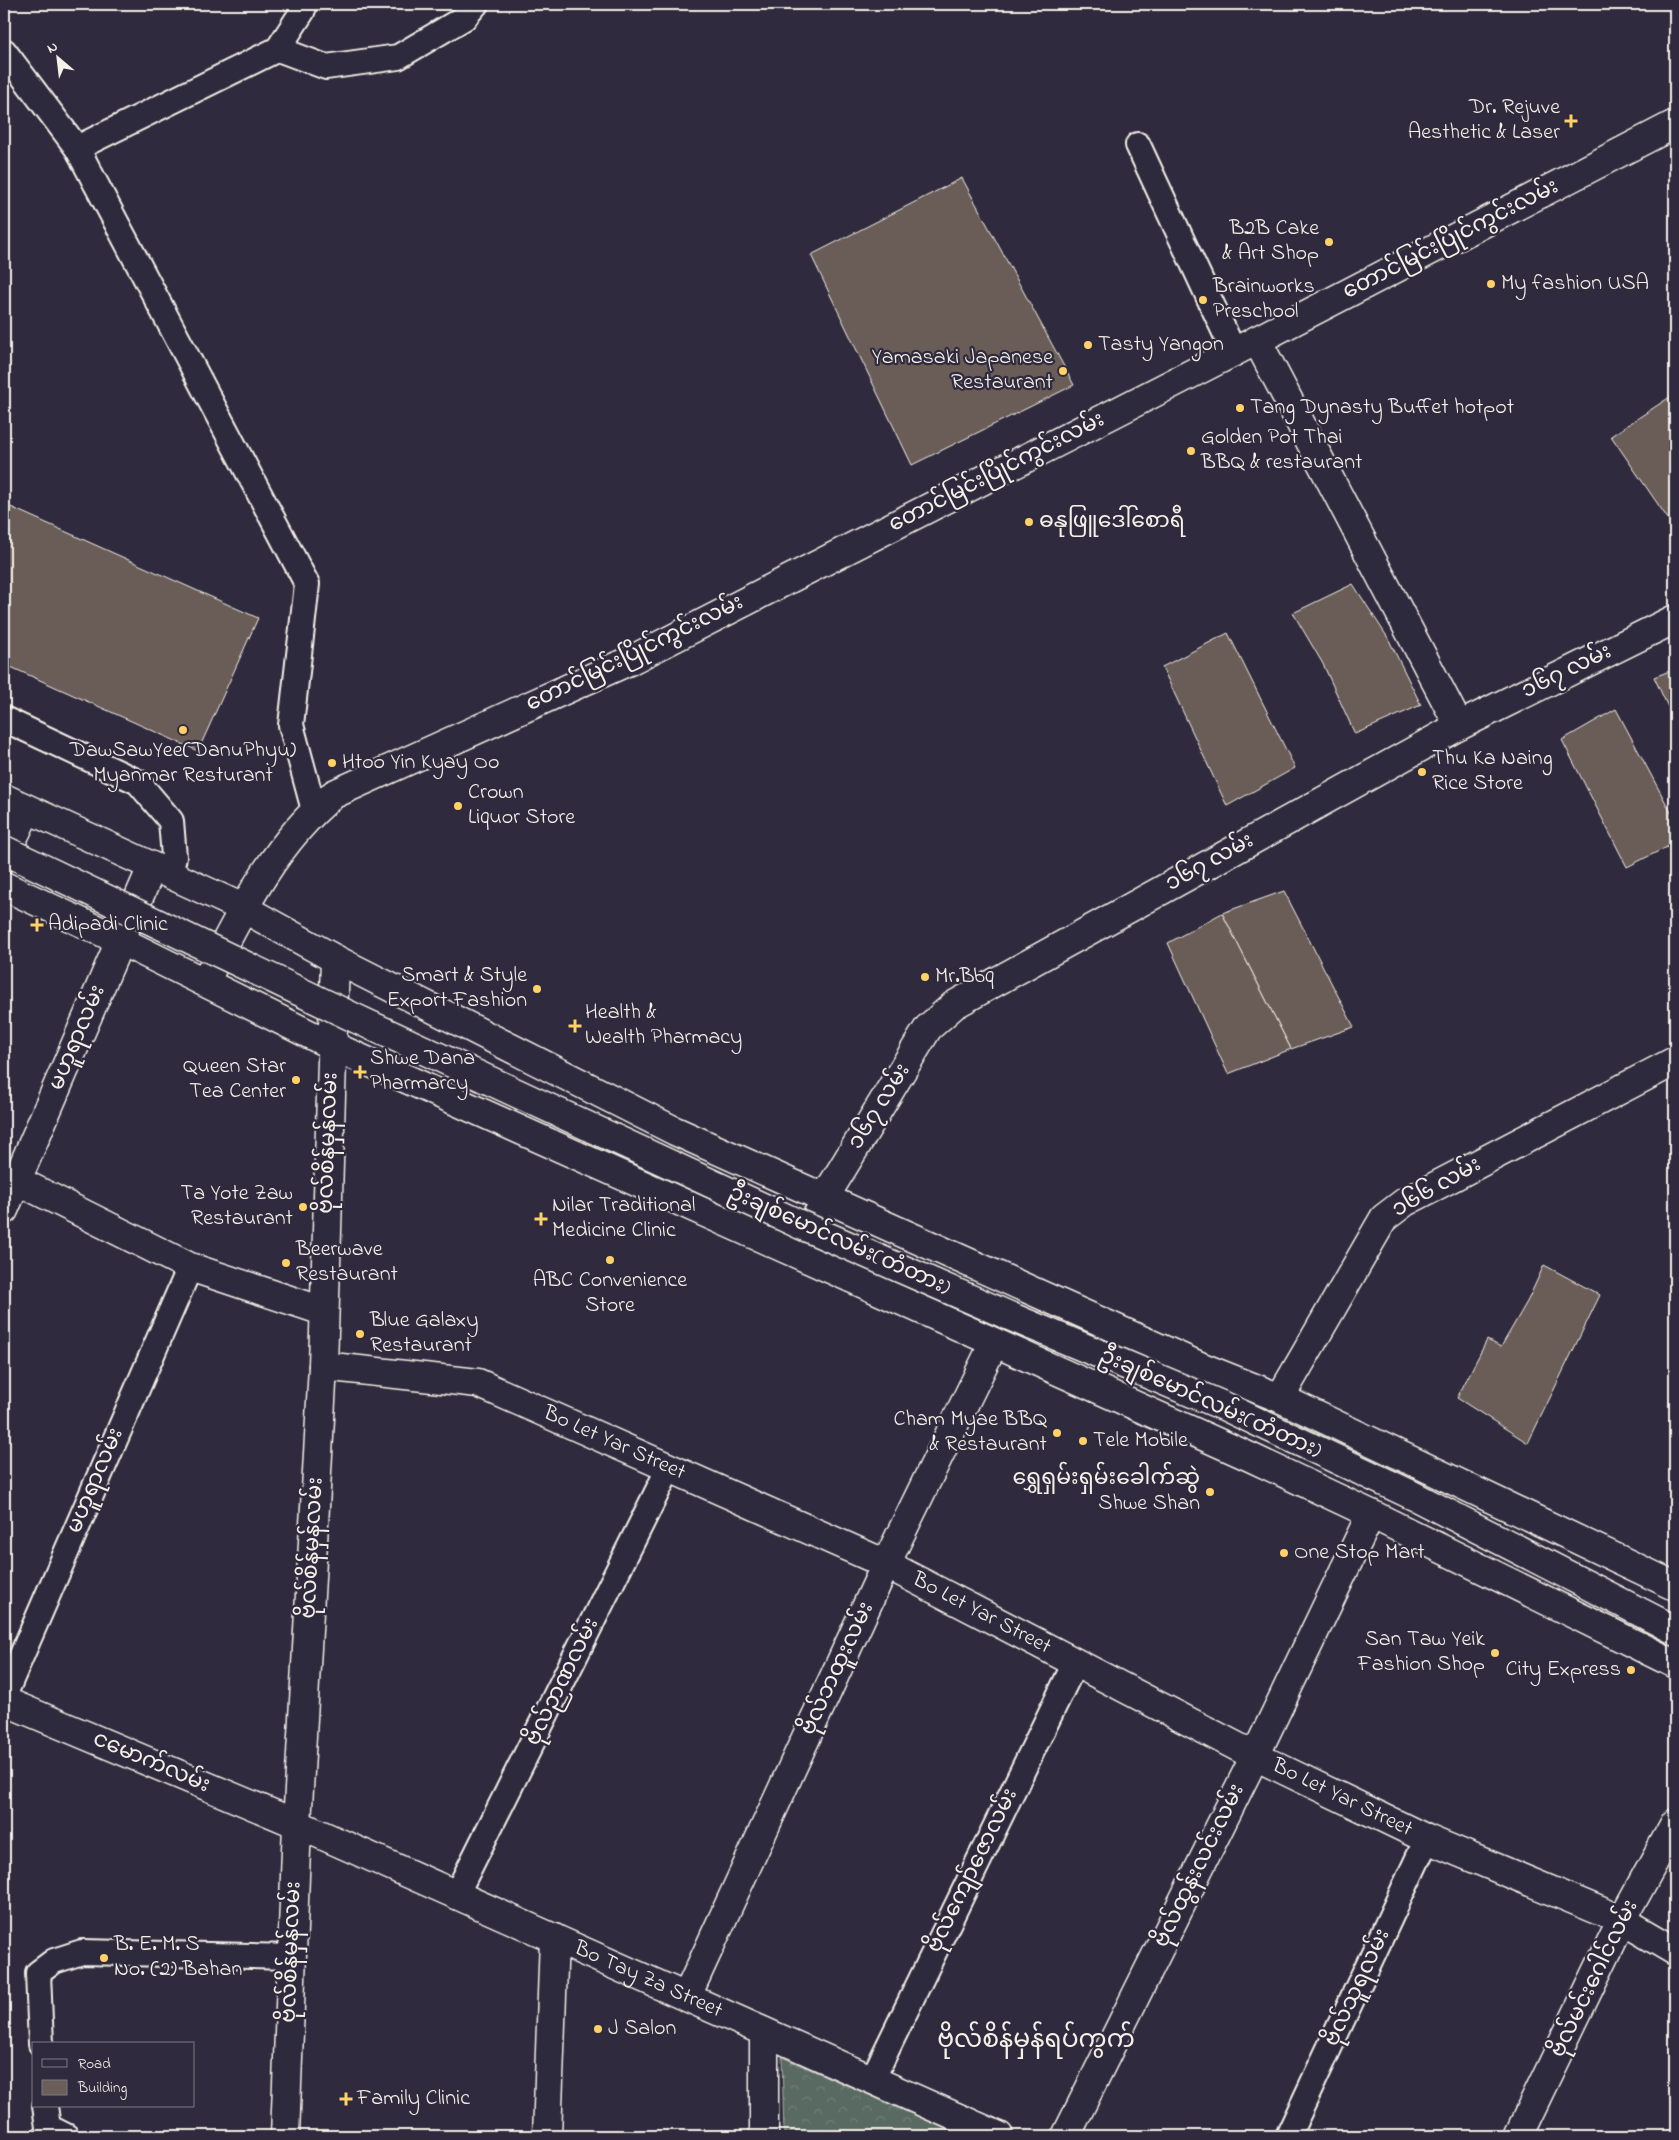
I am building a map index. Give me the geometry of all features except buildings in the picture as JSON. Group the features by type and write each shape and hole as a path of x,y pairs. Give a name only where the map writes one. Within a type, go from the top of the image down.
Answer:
{"street":[{"name":"တောင်မြင်းပြိုင်ကွင်းလမ်း","path":"205,982 243,908 292,835 314,810 334,794 630,660 1675,124"},
{"path":"1245,346 1460,726"},
{"name":"၁၆၇ လမ်း","path":"824,1196 928,1028 954,1005 1460,726 1675,619"},
{"path":"4,858 15,803 243,908 335,959 675,1131 824,1196 1202,1367 1280,1398 1675,1586"},
{"name":"ဦးချစ်မောင်လမ်း(တံတား)","path":"4,850 357,1020 801,1225 1226,1408 1414,1496 1675,1630"},
{"name":"မဟူရာလမ်း","path":"4,1210 10,1178 120,940 161,871"},
{"path":"4,886 120,940 333,1046 1176,1424 1371,1514 1675,1664"},
{"name":"ဗိုလ်စိန်မှန်လမ်း","path":"285,2136 298,1824 322,1366 335,959"},
{"name":"၁၆၆ လမ်း","path":"1280,1398 1384,1218 1405,1202 1675,1061"},
{"path":"647,1187 675,1131"},
{"path":"10,1178 190,1267 324,1311"},
{"name":"ဗိုလ်ဘထူးလမ်း","path":"687,1996 886,1564 994,1343"},
{"name":"Bo Let Yar Street","path":"322,1366 478,1383 886,1564 1255,1756 1427,1839 1622,1920 1675,1951"},
{"path":"1176,1424 1202,1367"},
{"name":"ဗိုလ်ထွန်းလင်းလမ်း","path":"1066,2136 1255,1756 1371,1514"},
{"name":"ငမောက်လမ်း","path":"4,1701 298,1824"},
{"name":"ဗိုလ်မင်းဂေါင်လမ်း","path":"1518,2136 1622,1920 1675,1823"},
{"name":"Bo Tay Za Street","path":"298,1824 999,2136"},
{"path":"547,2136 554,1938"},
{"path":"764,2032 764,2136"}],"lane":[{"path":"77,148 278,48 302,12 305,4"},
{"path":"278,48 326,67 398,57 464,18 476,4"},
{"path":"4,51 77,148 307,584 291,725 314,810"},
{"path":"1138,145 1245,346"},
{"path":"4,719 138,782 171,821 174,857 161,871"},
{"path":"795,1253 824,1196"},
{"name":"မဟူရာလမ်း","path":"4,1696 190,1267"},
{"name":"ဗိုလ်ဉာဏလမ်း","path":"456,1895 669,1468"},
{"name":"ဗိုလ်ကျော်ဇောလမ်း","path":"872,2080 1074,1663"},
{"name":"ဗိုလ်သူရလမ်း","path":"1288,2136 1427,1839"},
{"path":"41,2042 38,1973 54,1961 82,1952 292,1957"},
{"path":"45,2108 48,2127 66,2136"}],"green space":[{"path":"782,2057 962,2136 784,2136"}],"place":[{"name":"Dr. Rejuve Aesthetic & Laser","path":"1571,121"},
{"name":"B2B Cake & Art Shop","path":"1329,242"},
{"name":"My fashion USA","path":"1491,284"},
{"name":"Brainworks Preschool","path":"1203,300"},
{"name":"Tasty Yangon","path":"1088,345"},
{"name":"Yamasaki Japanese Restaurant","path":"1063,371"},
{"name":"Tang Dynasty Buffet hotpot","path":"1240,408"},
{"name":"Golden Pot Thai BBQ & restaurant","path":"1191,451"},
{"name":"ဓနုဖြူဒေါ်စောရီ","path":"1029,522"},
{"name":"DawSawYee(DanuPhyu) Myanmar Resturant","path":"183,730"},
{"name":"Htoo Yin Kyay Oo","path":"332,763"},
{"name":"Thu Ka Naing Rice Store","path":"1422,772"},
{"name":"Crown Liquor Store","path":"458,806"},
{"name":"Adipadi Clinic","path":"37,925"},
{"name":"Mr.Bbq","path":"925,977"},
{"name":"Smart & Style Export Fashion","path":"537,989"},
{"name":"Health & Wealth Pharmacy","path":"575,1026"},
{"name":"Shwe Dana Pharmarcy","path":"360,1072"},
{"name":"Queen Star Tea Center","path":"296,1080"},
{"name":"Ta Yote Zaw Restaurant","path":"303,1207"},
{"name":"Nilar Traditional Medicine Clinic","path":"541,1219"},
{"name":"ABC Convenience Store","path":"610,1260"},
{"name":"Beerwave Restaurant","path":"286,1263"},
{"name":"Blue Galaxy Restaurant","path":"360,1334"},
{"name":"Cham Myae BBQ & Restaurant","path":"1057,1433"},
{"name":"Tele Mobile","path":"1083,1441"},
{"name":"ရွှေရှမ်းရှမ်းခေါက်ဆွဲ Shwe Shan","path":"1210,1492"},
{"name":"One Stop Mart","path":"1284,1553"},
{"name":"San Taw Yeik Fashion Shop","path":"1495,1653"},
{"name":"City Express","path":"1631,1670"},
{"name":"B. E. M. S No. (2) Bahan","path":"104,1958"},
{"name":"J Salon","path":"598,2029"},
{"name":"Family Clinic","path":"346,2099"}],"district":[{"name":"ဗိုလ်စိန်မှန်ရပ်ကွက်","path":"1036,2041"}]}
